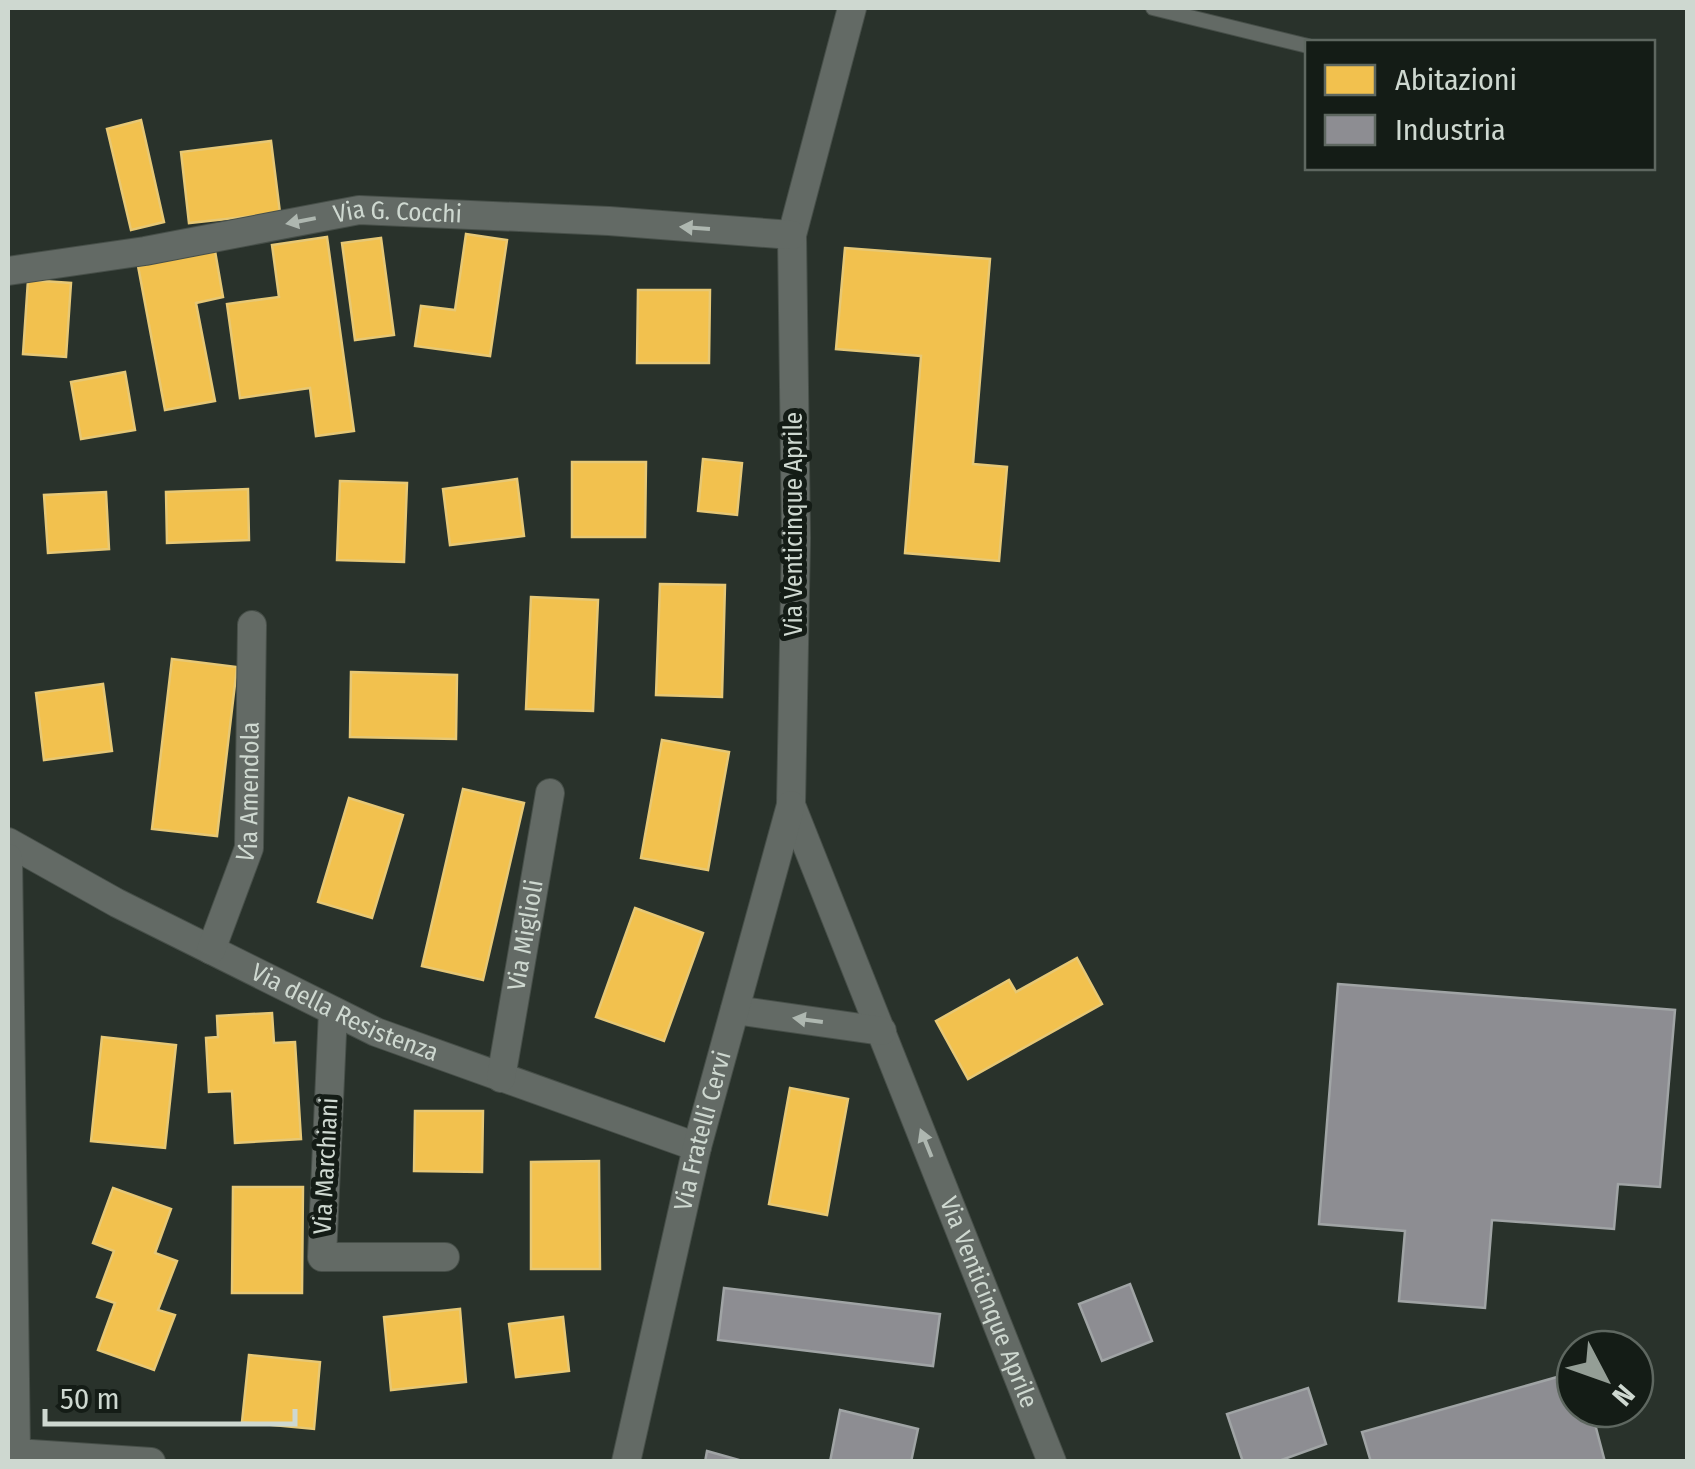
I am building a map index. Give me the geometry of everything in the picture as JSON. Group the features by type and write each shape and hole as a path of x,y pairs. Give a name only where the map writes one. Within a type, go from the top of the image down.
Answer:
{"street":[{"name":"Via Venticinque Aprile","path":"852,8 792,235 796,538 792,804 1052,1462"},
{"name":"Via G. Cocchi","path":"8,271 145,251 359,210 609,221 792,235"},
{"name":"Via Amendola","path":"211,950 249,848 252,625"},
{"name":"Via Miglioli","path":"500,1078 550,794"},
{"name":"Via Fratelli Cervi","path":"626,1462 697,1147 792,804"},
{"name":"Via della Resistenza","path":"8,842 117,903 376,1032 697,1147"},
{"path":"8,858 16,1454 151,1462"},
{"path":"735,1010 882,1031"},
{"name":"Via Marchiani","path":"333,1011 322,1257 446,1257"}],"lane":[{"path":"1153,8 1305,45"}],"building: Abitazioni":[{"path":"141,120 164,222 131,230 107,129"},
{"path":"271,141 280,213 189,223 181,152"},
{"path":"466,234 507,240 490,356 415,346 421,306 455,310"},
{"path":"327,237 354,431 316,436 310,388 240,398 227,304 279,297 272,245"},
{"path":"381,238 394,335 355,340 342,243"},
{"path":"845,248 990,259 973,464 1007,467 999,561 905,553 921,356 836,349"},
{"path":"215,251 223,297 196,303 215,401 165,410 138,266"},
{"path":"28,280 71,283 66,357 23,354"},
{"path":"638,290 710,290 709,363 637,363"},
{"path":"125,372 135,430 81,439 71,382"},
{"path":"703,459 742,463 737,515 698,511"},
{"path":"572,462 646,462 645,537 572,537"},
{"path":"517,479 524,536 450,545 443,489"},
{"path":"340,481 407,483 404,562 337,560"},
{"path":"248,489 249,540 167,543 166,492"},
{"path":"106,492 109,549 48,553 44,495"},
{"path":"660,584 725,585 722,697 656,695"},
{"path":"531,597 598,600 593,711 526,709"},
{"path":"172,659 237,667 217,836 152,829"},
{"path":"351,672 457,675 456,739 350,737"},
{"path":"103,684 112,751 44,760 36,693"},
{"path":"662,740 729,752 708,870 641,858"},
{"path":"463,789 524,803 483,980 422,966"},
{"path":"349,798 403,815 372,918 318,902"},
{"path":"635,908 703,933 664,1041 596,1017"},
{"path":"1077,958 1102,1004 968,1079 936,1021 1009,980 1016,992"},
{"path":"272,1013 274,1043 295,1042 301,1139 235,1143 232,1091 209,1092 206,1038 218,1037 217,1016"},
{"path":"102,1037 176,1045 165,1148 91,1141"},
{"path":"790,1088 848,1099 827,1215 769,1204"},
{"path":"415,1111 483,1111 482,1172 414,1171"},
{"path":"599,1161 600,1269 531,1269 531,1162"},
{"path":"233,1187 303,1187 302,1293 232,1293"},
{"path":"113,1188 171,1209 155,1253 177,1261 158,1310 175,1315 154,1370 98,1350 115,1303 97,1297 114,1251 93,1243"},
{"path":"460,1309 466,1382 391,1390 384,1317"},
{"path":"563,1317 569,1371 516,1377 509,1324"},
{"path":"249,1355 320,1362 314,1429 242,1422"}],"building: Industria":[{"path":"1338,984 1675,1010 1660,1187 1618,1184 1614,1229 1492,1220 1485,1308 1399,1301 1405,1231 1319,1224"},
{"path":"1130,1284 1152,1341 1102,1361 1079,1304"},
{"path":"724,1288 940,1314 933,1366 718,1340"},
{"path":"1555,1378 1555,1429 1596,1429 1605,1462 1371,1462 1362,1432"},
{"path":"1308,1388 1326,1444 1276,1462 1243,1462 1227,1414"},
{"path":"840,1410 918,1429 911,1462 830,1462"},
{"path":"707,1451 746,1462 705,1462"}]}
